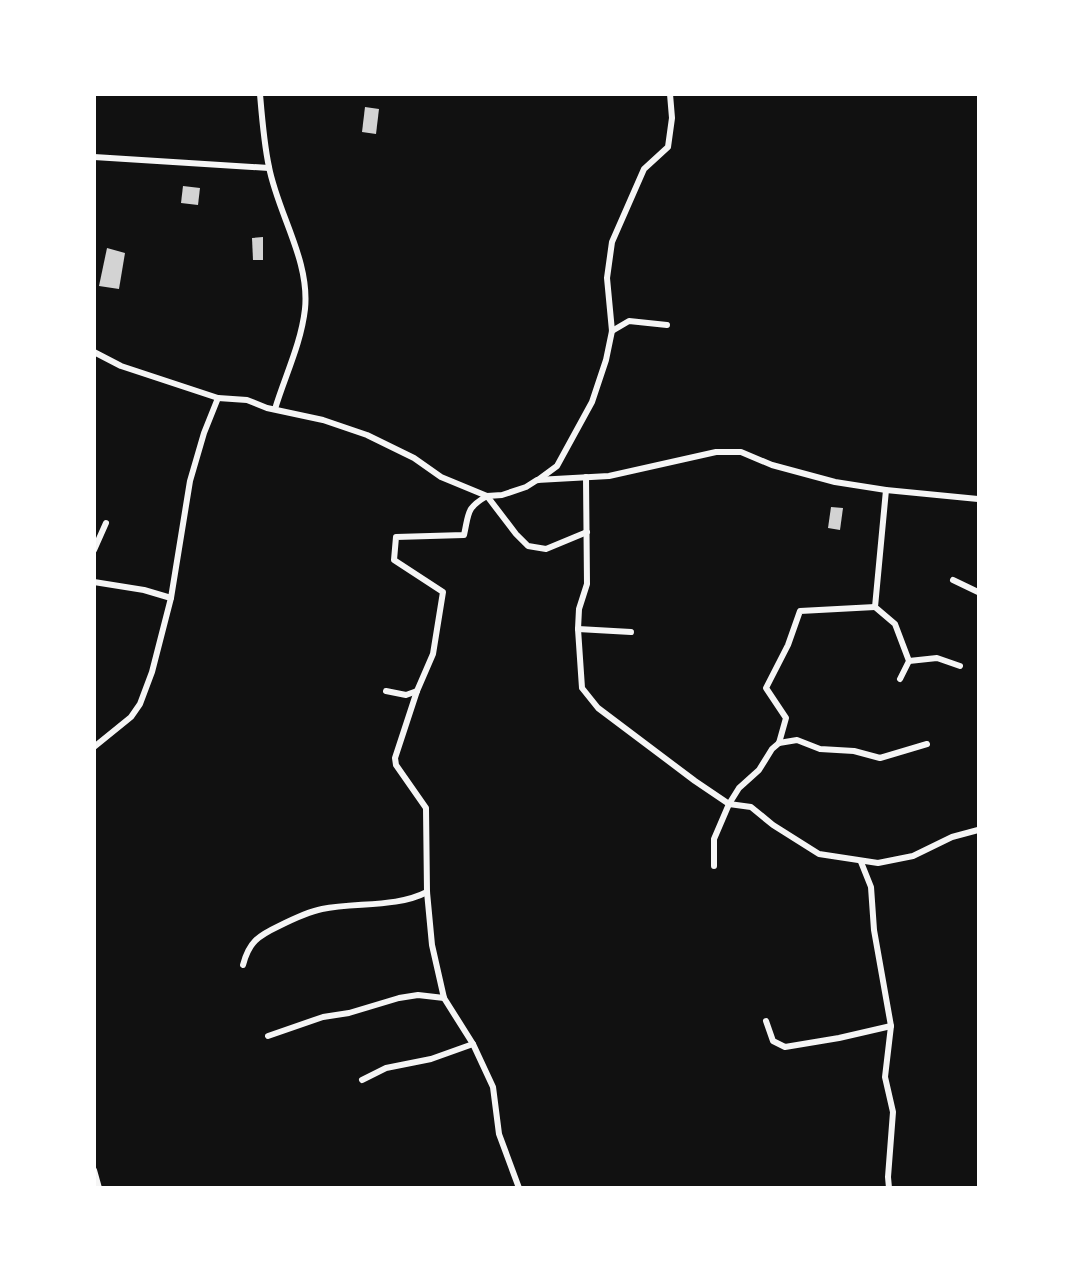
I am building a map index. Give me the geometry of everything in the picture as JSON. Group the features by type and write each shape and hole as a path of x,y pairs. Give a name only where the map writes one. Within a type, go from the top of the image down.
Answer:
{"street":[{"path":"261,94 269,168 303,273 305,307 294,358 275,410"},
{"path":"519,1188 499,1134 493,1086 473,1044 444,998 432,945 427,892 426,808 396,765 395,758 417,691 433,654 443,592 394,560 396,537 464,535 469,509 473,504 487,496 502,495 526,487 556,466 592,402 606,360 612,330 608,278 612,242 644,170 668,147 672,118 670,94"},
{"path":"94,157 269,168"},
{"path":"612,330 629,321 667,325"},
{"path":"94,352 121,366 218,398 247,400 275,410 323,420 366,435 414,458 441,477 487,496 528,546 546,549 587,532"},
{"path":"94,747 130,717 140,704 152,672 171,598 189,481 218,398"},
{"path":"537,480 632,471 716,452 741,452 772,465 825,479 886,490 978,499"},
{"path":"586,477 587,584 579,609 578,629 582,688 598,708 729,804 751,807 819,854 878,863 913,856 952,837 978,830"},
{"path":"875,607 886,490"},
{"path":"94,550 106,524"},
{"path":"953,580 978,592"},
{"path":"94,582 112,587 144,590 171,598"},
{"path":"779,743 786,718 766,688 788,645 800,611 875,607 896,624 909,661 900,679"},
{"path":"578,629 631,632"},
{"path":"909,661 937,658 960,666"},
{"path":"386,691 405,695 417,691"},
{"path":"714,866 714,840 729,804 739,788 759,770 772,749 779,743 797,740 820,749 854,751 880,758 927,744"},
{"path":"861,862 871,887 874,930 891,1026 885,1077 893,1112 889,1188"},
{"path":"243,965 247,951 259,936 301,915 339,906 408,900 427,892"},
{"path":"268,1036 323,1017 349,1013 399,998 418,995 444,998"},
{"path":"766,1021 773,1041 785,1047 891,1026"},
{"path":"363,1080 386,1068 431,1059 473,1044"},
{"path":"94,1170 97,1186"}],"building":[{"path":"365,107 379,109 376,134 362,132"},
{"path":"183,186 200,188 198,205 181,203"},
{"path":"263,237 263,260 253,260 252,238"},
{"path":"107,248 125,253 119,289 99,286"},
{"path":"831,507 843,508 840,530 828,528"}]}
